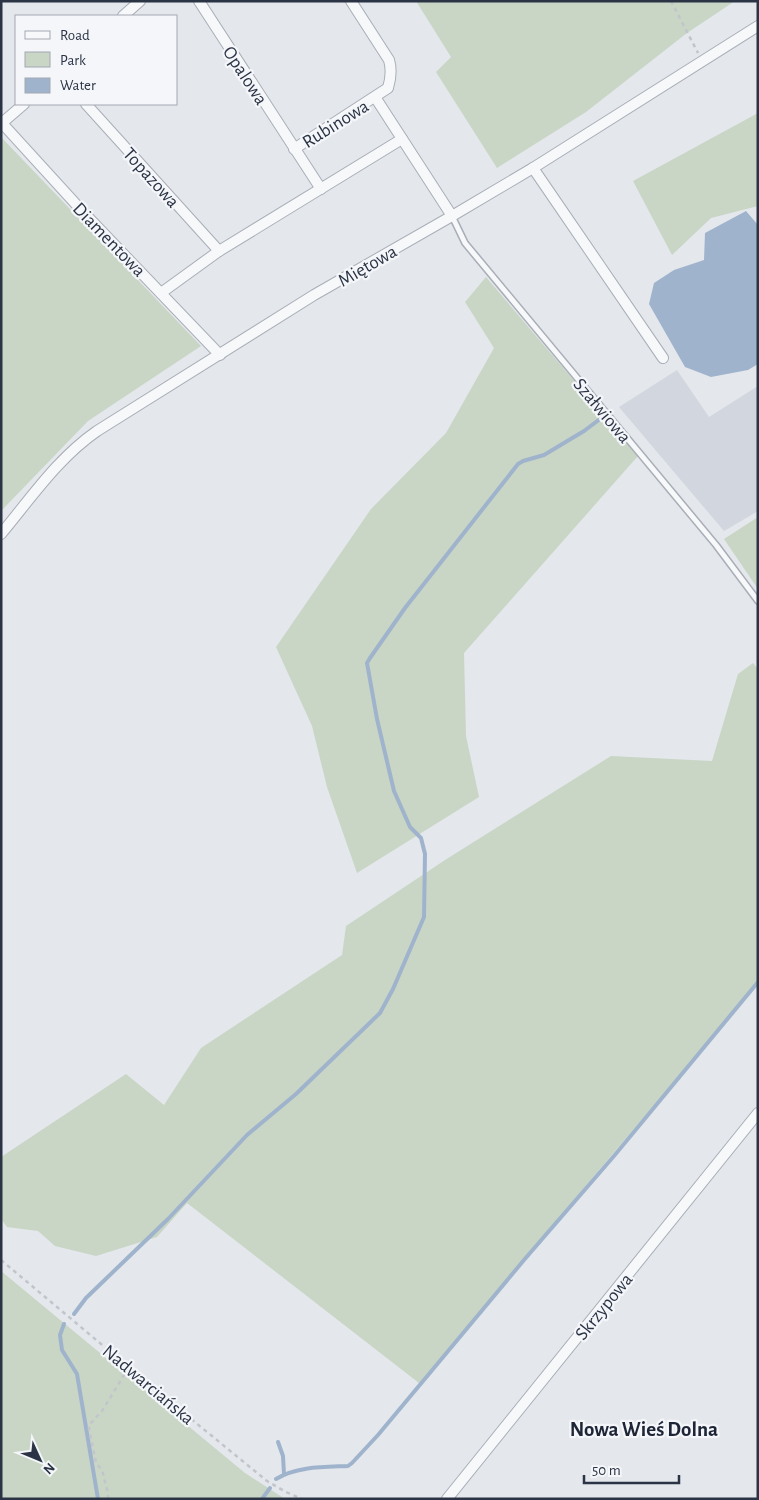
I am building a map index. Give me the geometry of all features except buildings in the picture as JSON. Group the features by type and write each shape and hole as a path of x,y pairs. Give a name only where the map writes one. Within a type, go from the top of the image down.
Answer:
{"street":[{"path":"124,15 140,1"},
{"name":"Opalowa","path":"199,1 294,148"},
{"path":"351,1 392,67 388,88 376,97"},
{"name":"Miętowa","path":"1,534 48,477 83,440 314,295 533,168 758,26"},
{"name":"Rubinowa","path":"321,189 294,148 376,97 452,216"},
{"path":"2,122 23,105"},
{"name":"Topazowa","path":"87,105 219,251"},
{"name":"Diamentowa","path":"2,122 84,213 220,355"},
{"path":"161,293 219,251 402,139"},
{"path":"533,168 663,358"},
{"name":"Skrzypowa","path":"447,1499 758,1113"}],"lane":[{"name":"Szałwiowa","path":"452,216 465,243 716,545 758,602"}],"path":[{"path":"671,1 702,61"},
{"name":"Nadwarciańska","path":"1,1260 267,1481 302,1499"},
{"path":"108,1499 102,1470 96,1463 89,1425 102,1411 129,1367"}],"shaded area":[{"path":"677,370 709,417 758,386 758,511 724,531 619,407"}],"green space":[{"path":"416,1 735,1 687,33 586,112 497,168 436,72 451,57"},
{"path":"758,113 758,206 711,218 672,255 633,181"},
{"path":"1,137 201,346 88,421 1,511"},
{"path":"486,277 638,456 464,653 466,736 479,797 357,873 327,787 312,726 276,647 371,509 446,433 494,348 465,302"},
{"path":"758,517 758,589 724,539"},
{"path":"753,663 758,669 758,982 419,1383 187,1203 157,1237 96,1256 55,1246 38,1231 7,1227 1,1219 1,1157 126,1074 164,1105 201,1048 342,955 346,926 445,860 611,756 712,761 738,674"},
{"path":"1,1271 245,1473 285,1499 1,1499"}],"water":[{"path":"746,211 758,225 758,364 748,370 711,377 685,367 649,304 654,283 674,270 704,260 705,233"}],"waterway":[{"path":"74,1314 86,1298 168,1219 247,1135 296,1094 380,1013 393,989 424,917 425,854 421,838 410,827 394,791 377,719 367,663 405,608 518,464 544,455 600,419"},
{"path":"276,1479 302,1469 348,1466 352,1463 378,1435 524,1260 614,1156 758,982"},
{"path":"64,1324 60,1335 62,1350 77,1374 98,1499"},
{"path":"278,1442 283,1456 284,1474"},
{"path":"262,1499 270,1488"}],"district":[{"name":"Nowa Wieś Dolna","path":"644,1429"}]}
